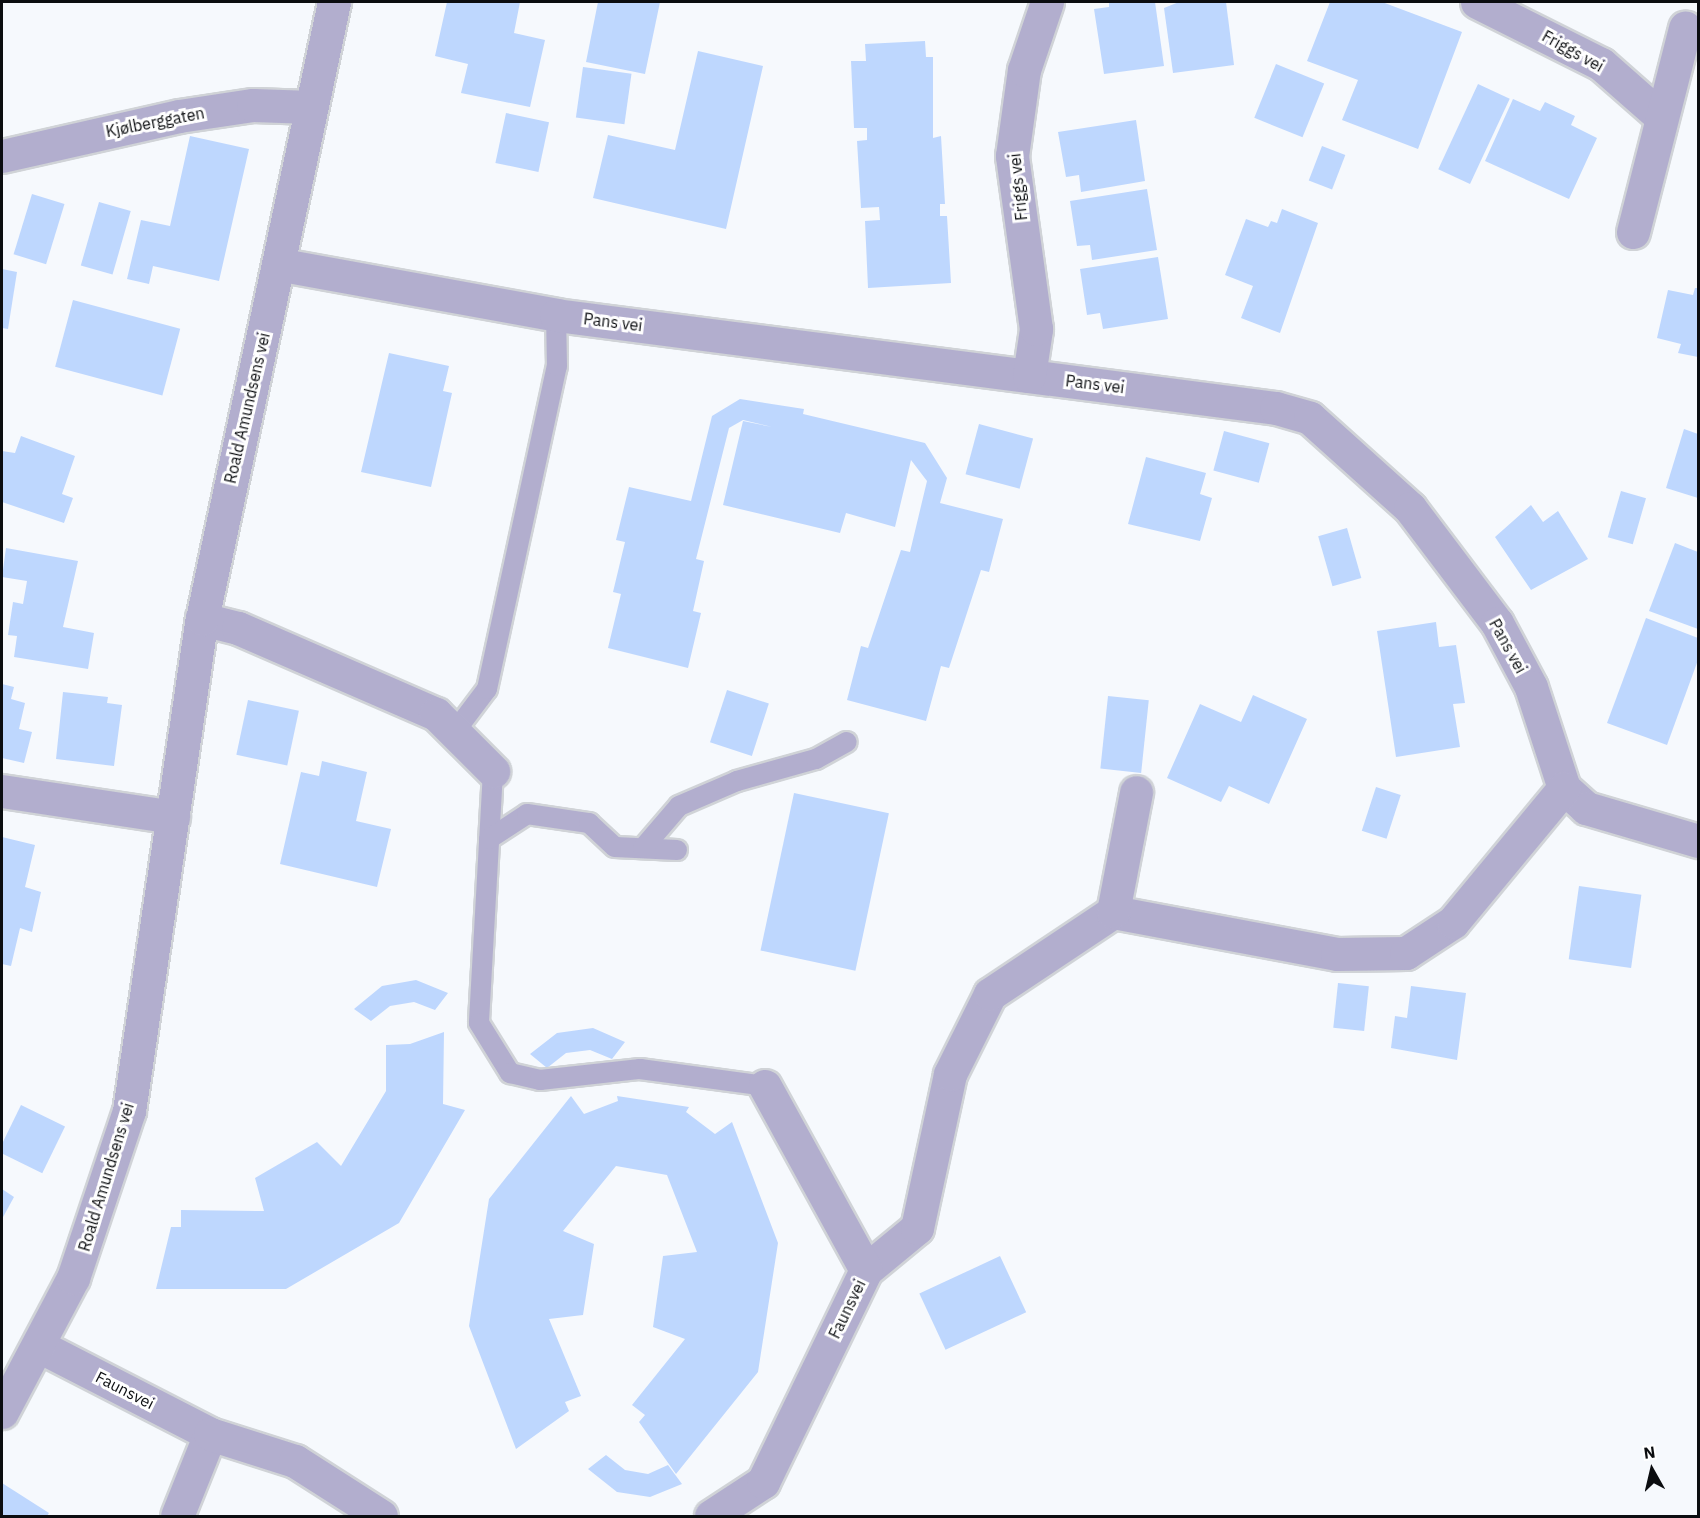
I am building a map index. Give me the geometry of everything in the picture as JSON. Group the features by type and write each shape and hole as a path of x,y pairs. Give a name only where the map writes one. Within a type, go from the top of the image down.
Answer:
{"street":[{"name":"Roald Amundsens vei","path":"2,1412 73,1278 129,1111 202,619 282,265 311,107 334,2"},
{"name":"Friggs vei","path":"1029,376 1036,329 1012,156 1024,70 1047,2"},
{"name":"Friggs vei","path":"1477,2 1601,64 1659,114"},
{"path":"1633,232 1659,114 1685,28"},
{"name":"Kjølberggaten","path":"2,156 179,116 253,105 311,107"},
{"name":"Pans vei","path":"282,265 556,315 1276,408 1310,418 1338,440 1410,508 1497,622 1531,687 1564,788 1586,808 1698,841"},
{"path":"202,619 238,628 435,714 456,730 493,771"},
{"path":"1113,912 1176,928 1337,954 1406,953 1453,922 1564,788"},
{"path":"2,791 172,818"},
{"path":"866,1270 917,1228 950,1074 990,994 1113,912 1136,792"},
{"name":"Faunsvei","path":"711,1516 763,1482 866,1270 765,1086"},
{"name":"Faunsvei","path":"39,1346 210,1434 295,1461 381,1516"},
{"path":"177,1516 210,1434"}],"lane":[{"path":"456,730 488,689 557,366 556,315"},
{"path":"643,848 679,806 737,781 816,759 847,742"},
{"path":"493,771 479,1023 510,1073 540,1080 640,1069 765,1086"},
{"path":"489,839 527,814 589,823 615,847 677,850"}],"building":[{"path":"447,2 520,2 514,33 545,40 530,107 461,93 468,64 435,56"},
{"path":"598,2 660,2 645,74 586,62"},
{"path":"1109,2 1155,2 1164,66 1104,74 1094,9 1109,7"},
{"path":"1179,2 1226,2 1234,65 1173,73 1164,8"},
{"path":"1330,2 1382,2 1462,32 1418,149 1342,120 1358,80 1307,61"},
{"path":"925,41 926,57 933,57 933,138 941,136 945,204 940,204 940,216 947,216 951,283 868,288 865,221 880,220 879,207 861,208 857,141 867,140 867,128 854,128 851,61 866,61 865,44"},
{"path":"698,51 763,66 726,229 593,198 608,135 675,150"},
{"path":"1276,64 1324,83 1302,137 1254,118"},
{"path":"583,67 632,74 624,124 576,118"},
{"path":"1478,84 1510,99 1470,184 1438,169"},
{"path":"1513,99 1540,111 1545,102 1575,116 1571,125 1597,138 1569,199 1485,161"},
{"path":"506,113 549,122 538,172 495,163"},
{"path":"1136,120 1145,181 1081,192 1079,175 1066,177 1058,132"},
{"path":"190,136 249,149 219,281 153,266 149,284 127,279 141,220 170,226"},
{"path":"1322,146 1345,155 1332,190 1309,181"},
{"path":"1147,189 1157,250 1092,260 1090,245 1077,246 1070,201"},
{"path":"32,194 65,204 46,264 14,254"},
{"path":"99,202 131,211 113,275 81,265"},
{"path":"1282,209 1318,223 1280,333 1241,318 1253,286 1225,275 1246,219 1268,227 1271,221 1277,223"},
{"path":"1158,257 1168,319 1103,329 1100,313 1087,315 1080,269"},
{"path":"2,269 17,272 8,329 2,328"},
{"path":"1695,288 1698,288 1698,357 1678,353 1681,344 1657,338 1668,290 1693,295"},
{"path":"73,300 180,329 162,395 55,367"},
{"path":"389,353 449,366 443,391 452,393 431,487 361,472"},
{"path":"740,399 804,409 803,414 925,443 947,478 940,503 1003,519 989,572 981,570 949,668 941,666 926,721 847,700 861,646 868,648 901,550 910,552 927,481 911,460 895,527 846,513 840,533 723,505 743,421 772,427 743,420 729,428 696,559 704,561 693,611 701,613 688,668 608,648 621,594 613,592 625,542 616,540 629,487 691,501 712,416"},
{"path":"979,424 1033,438 1020,489 966,474"},
{"path":"1684,429 1698,434 1698,498 1666,488"},
{"path":"1224,431 1269,443 1259,483 1213,471"},
{"path":"21,436 75,456 62,494 73,498 64,523 2,502 2,451 15,453"},
{"path":"1146,457 1206,473 1200,494 1212,498 1200,541 1128,524"},
{"path":"1621,491 1646,498 1633,544 1608,537"},
{"path":"1531,505 1543,522 1558,511 1588,559 1531,590 1495,537"},
{"path":"1347,528 1361,578 1332,586 1318,536"},
{"path":"1675,543 1698,552 1698,629 1649,611"},
{"path":"6,548 78,561 63,627 94,633 88,669 14,657 17,636 8,635 13,602 23,604 27,581 2,577"},
{"path":"1646,618 1698,638 1698,660 1667,745 1607,723"},
{"path":"1436,622 1439,647 1456,645 1465,703 1453,704 1460,747 1396,757 1377,631"},
{"path":"2,684 14,687 11,699 25,703 19,729 32,732 24,763 2,758"},
{"path":"727,690 769,704 752,756 710,742"},
{"path":"63,692 108,697 107,703 122,705 114,766 56,759"},
{"path":"1253,695 1307,719 1269,804 1229,786 1221,802 1167,778 1200,704 1241,722"},
{"path":"1108,696 1149,700 1141,773 1100,769"},
{"path":"248,700 299,711 287,766 236,755"},
{"path":"322,761 367,772 356,821 391,829 377,887 280,864 301,772 319,776"},
{"path":"1376,787 1401,795 1387,839 1362,831"},
{"path":"794,793 889,813 855,971 761,950"},
{"path":"2,837 35,845 25,887 41,892 32,932 20,928 11,966 2,964"},
{"path":"1579,886 1641,895 1631,968 1569,959"},
{"path":"416,980 448,993 435,1010 414,1002 390,1006 371,1021 354,1009 382,986"},
{"path":"1338,983 1369,986 1364,1031 1333,1028"},
{"path":"1411,986 1466,993 1457,1060 1391,1048 1395,1016 1407,1018"},
{"path":"593,1028 625,1042 612,1059 590,1050 566,1053 547,1068 530,1054 557,1033"},
{"path":"444,1032 443,1104 465,1110 399,1223 286,1289 156,1289 171,1227 181,1227 181,1210 264,1211 255,1178 317,1142 341,1166 386,1091 386,1045 410,1044"},
{"path":"571,1096 584,1114 618,1101 617,1096 689,1107 686,1112 715,1134 732,1122 778,1243 758,1372 676,1474 639,1422 645,1415 632,1405 685,1339 653,1327 663,1256 697,1252 667,1175 616,1166 563,1231 594,1244 583,1315 549,1319 581,1396 565,1402 569,1411 516,1449 469,1326 489,1199"},
{"path":"21,1105 65,1126 42,1173 2,1154 2,1144"},
{"path":"2,1189 14,1197 2,1219"},
{"path":"1000,1256 1026,1312 946,1350 919,1294"},
{"path":"606,1455 625,1470 648,1474 668,1465 682,1484 650,1497 617,1492 588,1469"},
{"path":"2,1483 49,1513 47,1516 2,1516"}]}
